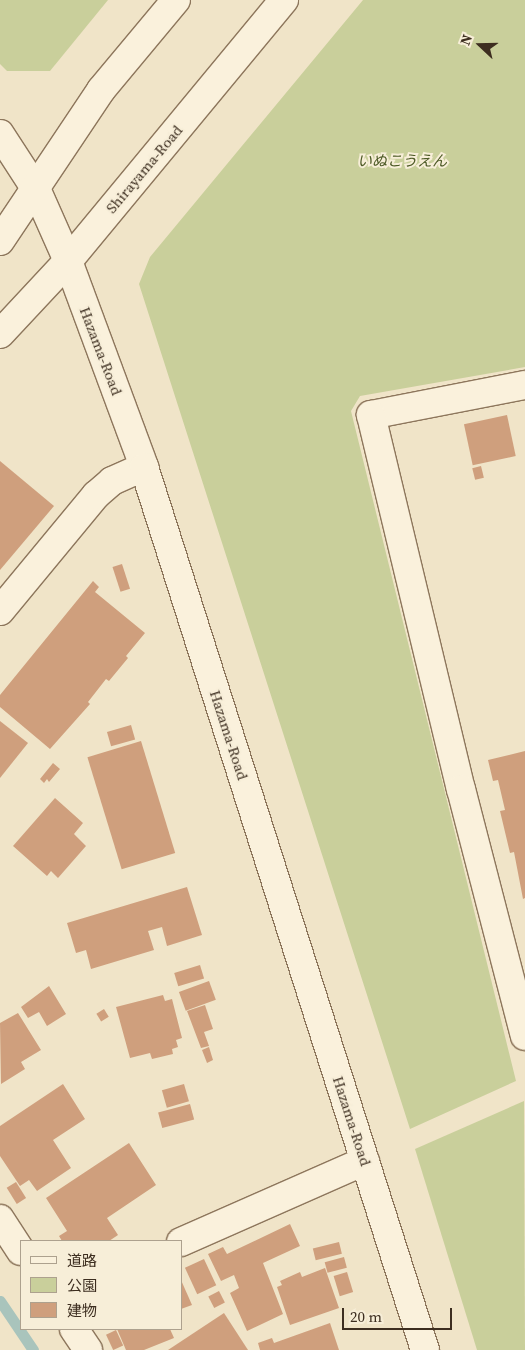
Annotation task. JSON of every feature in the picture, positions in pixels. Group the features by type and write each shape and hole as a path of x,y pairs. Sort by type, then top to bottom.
{"street":[{"path":"0,241 37,191 102,90 176,0"},
{"name":"Shirayama-Road","path":"0,334 68,262 284,0"},
{"name":"Hazama-Road","path":"0,134 37,191 68,262 144,467 425,1350"},
{"path":"525,385 371,415 461,789 525,1036"},
{"path":"0,611 96,495 112,481 144,467"},
{"path":"182,1242 365,1161"},
{"path":"0,1219 20,1249"},
{"path":"75,1330 88,1350"}],"green space":[{"path":"0,0 108,0 50,71 7,71 0,64"},
{"name":"いぬこうえん","path":"363,0 525,0 525,367 360,396 351,411 516,1081 410,1129 139,284 150,257"},
{"path":"524,1101 525,1350 477,1350 415,1149"}],"building":[{"path":"507,415 516,456 473,465 464,424"},
{"path":"0,461 54,506 0,570"},
{"path":"481,466 484,478 475,480 472,468"},
{"path":"122,564 130,589 121,592 112,567"},
{"path":"93,581 99,587 95,592 145,633 126,656 128,658 109,681 106,679 88,702 90,704 50,749 0,707 0,695"},
{"path":"0,721 28,743 0,778"},
{"path":"131,725 135,739 111,746 107,732"},
{"path":"141,741 175,853 122,869 87,757"},
{"path":"525,751 525,898 523,899 514,852 510,853 500,811 505,810 498,780 493,781 488,760"},
{"path":"53,763 60,769 49,782 47,779 44,783 40,779"},
{"path":"55,798 83,823 74,834 86,846 58,878 51,871 47,876 13,846"},
{"path":"187,887 202,935 167,946 162,927 148,931 154,950 91,969 86,950 76,953 67,923"},
{"path":"200,965 204,978 178,986 174,973"},
{"path":"209,981 216,1000 186,1011 179,992"},
{"path":"49,986 66,1014 47,1026 39,1012 28,1018 21,1007"},
{"path":"163,995 165,1001 172,999 182,1038 176,1040 178,1047 172,1049 173,1054 152,1059 150,1053 130,1058 116,1007"},
{"path":"205,1005 213,1029 204,1032 209,1046 201,1048 187,1011"},
{"path":"104,1009 109,1017 101,1021 96,1014"},
{"path":"18,1013 41,1050 21,1062 25,1069 1,1084 0,1023"},
{"path":"209,1047 213,1060 207,1063 202,1050"},
{"path":"63,1084 85,1119 53,1140 71,1168 37,1191 29,1180 20,1186 0,1156 0,1126"},
{"path":"184,1084 189,1101 167,1108 162,1090"},
{"path":"190,1104 194,1119 162,1128 158,1113"},
{"path":"129,1143 156,1185 107,1218 118,1235 110,1240 61,1240 59,1236 67,1231 46,1198"},
{"path":"16,1182 26,1198 17,1204 7,1188"},
{"path":"290,1224 300,1246 263,1263 283,1314 247,1331 230,1293 239,1288 234,1275 221,1281 208,1254 223,1247 227,1254"},
{"path":"339,1242 342,1254 316,1260 313,1249"},
{"path":"344,1257 347,1268 328,1273 325,1262"},
{"path":"204,1259 216,1285 197,1294 185,1268"},
{"path":"325,1268 339,1308 290,1325 277,1287 282,1285 280,1281 300,1272 302,1277"},
{"path":"347,1272 353,1292 340,1296 334,1276"},
{"path":"182,1282 192,1305 182,1309"},
{"path":"219,1291 225,1303 214,1308 208,1296"},
{"path":"224,1313 248,1350 168,1350"},
{"path":"330,1323 339,1350 260,1350 258,1343 272,1338 274,1343"},
{"path":"116,1330 123,1345 113,1350 106,1335"},
{"path":"117,1330 170,1330 174,1338 144,1350 126,1350"}],"waterway":[{"path":"0,1301 33,1350"}]}
